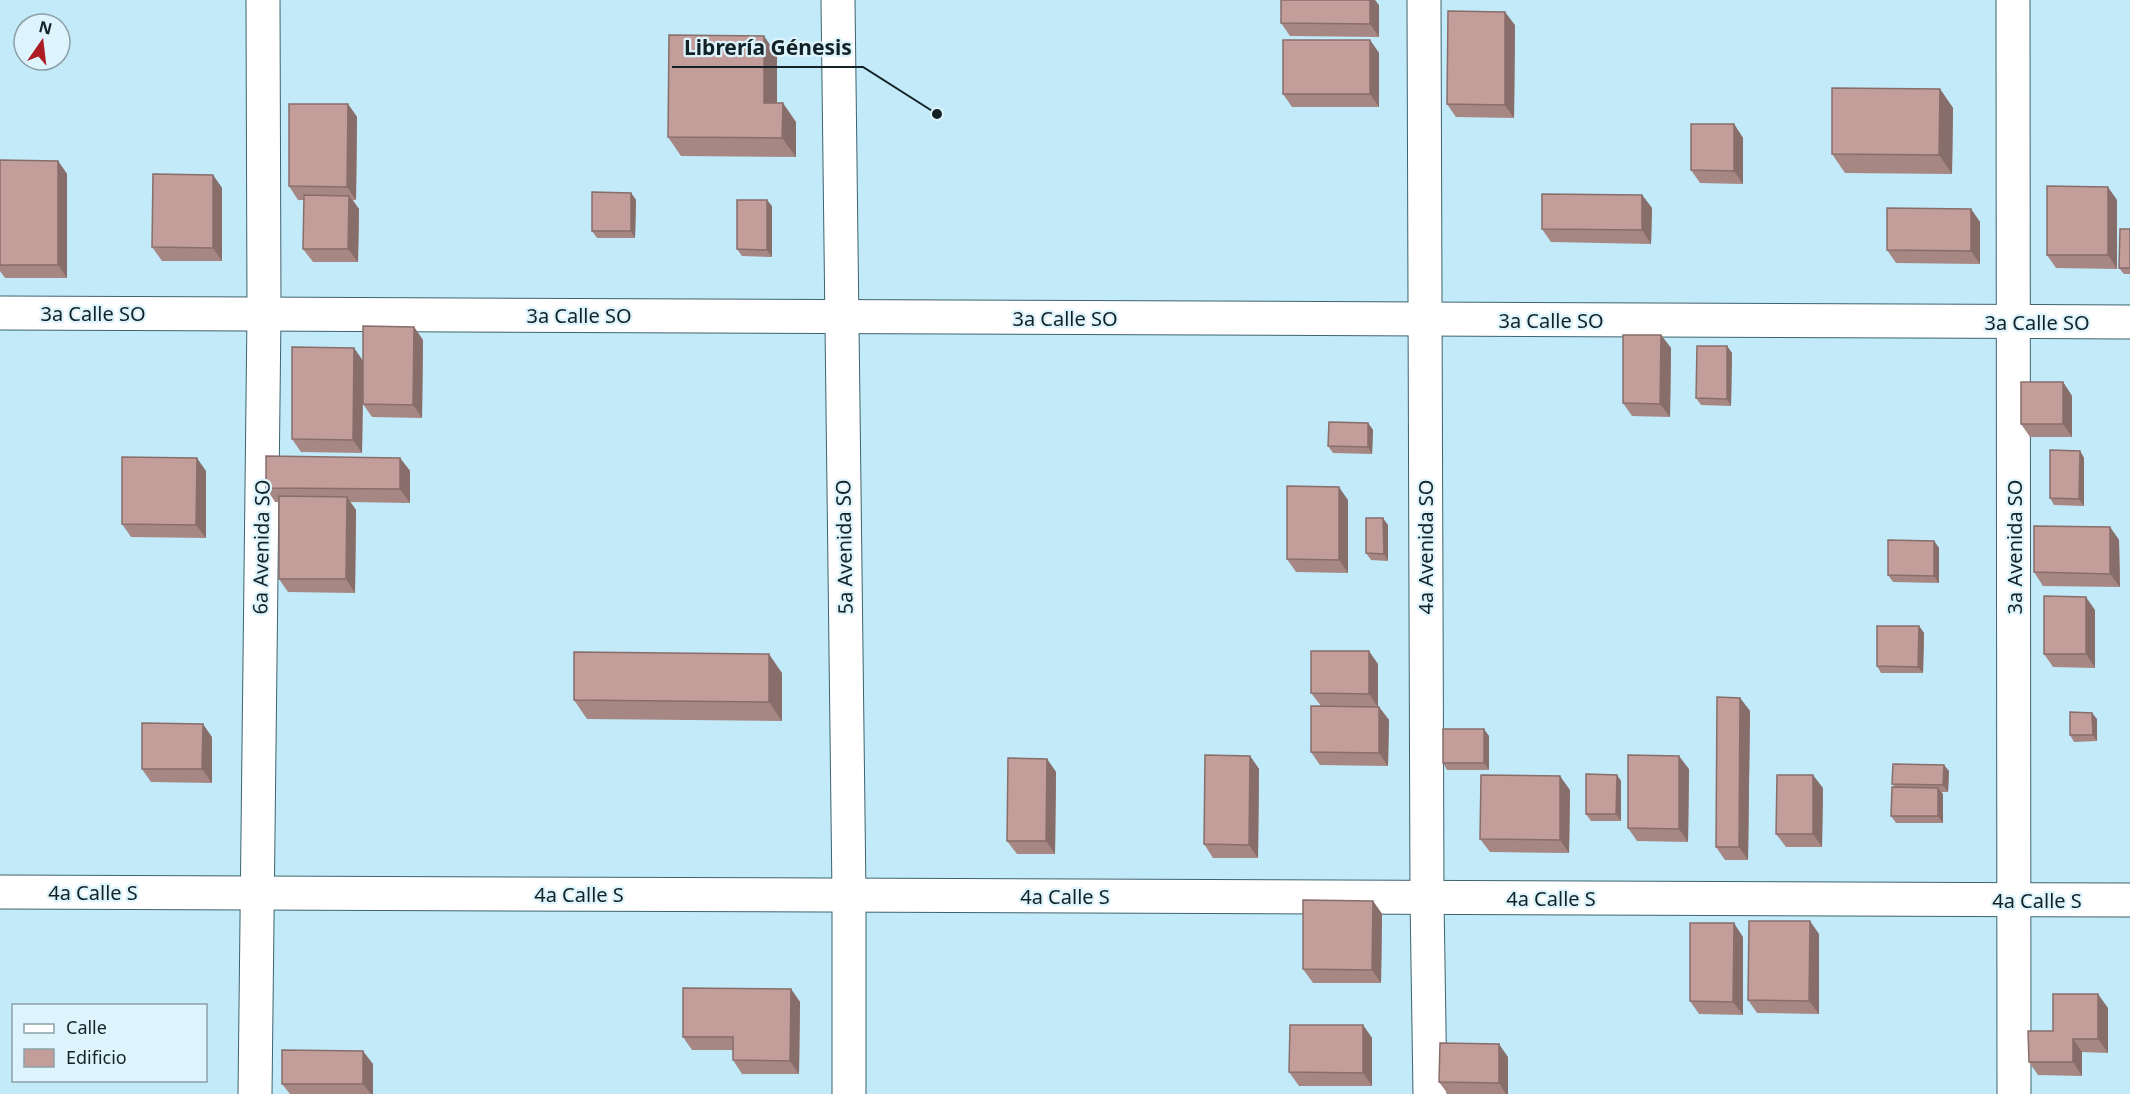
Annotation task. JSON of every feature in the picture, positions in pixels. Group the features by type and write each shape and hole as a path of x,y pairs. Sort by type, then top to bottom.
{"street":[{"name":"6a Avenida SO","path":"255,1094 264,314 263,0"},
{"name":"5a Avenida SO","path":"838,0 849,895 849,1094"},
{"name":"4a Avenida SO","path":"1424,0 1427,898 1430,1094"},
{"name":"3a Avenida SO","path":"2013,0 2014,1094"},
{"name":"3a Calle SO","path":"0,313 2130,322"},
{"name":"4a Calle S","path":"0,892 2130,900"}],"building":[{"path":"1281,0 1370,0 1370,24 1281,23"},
{"path":"1448,11 1505,12 1505,105 1447,104"},
{"path":"669,35 764,36 764,103 783,103 782,138 668,137"},
{"path":"1283,40 1370,40 1370,94 1283,94"},
{"path":"1832,88 1940,89 1939,155 1832,154"},
{"path":"289,104 348,104 347,187 289,186"},
{"path":"1691,124 1734,124 1734,171 1691,170"},
{"path":"0,160 58,161 58,265 0,265"},
{"path":"153,174 213,175 213,248 152,247"},
{"path":"2047,186 2108,187 2108,255 2047,255"},
{"path":"592,192 631,193 631,231 592,231"},
{"path":"1542,194 1642,195 1642,230 1542,229"},
{"path":"304,195 349,196 348,249 303,249"},
{"path":"737,200 767,200 767,250 737,249"},
{"path":"1887,208 1971,209 1971,251 1887,250"},
{"path":"2120,229 2130,229 2130,268 2119,268"},
{"path":"363,326 414,327 413,405 363,404"},
{"path":"1623,335 1661,335 1660,404 1623,403"},
{"path":"1697,346 1727,346 1727,399 1696,398"},
{"path":"292,347 354,348 353,440 292,439"},
{"path":"2021,382 2063,382 2063,424 2021,424"},
{"path":"1329,422 1368,423 1368,447 1328,446"},
{"path":"2050,450 2080,451 2079,499 2050,498"},
{"path":"266,456 400,458 400,489 266,488"},
{"path":"122,457 197,458 196,525 122,524"},
{"path":"1287,486 1339,487 1339,560 1287,559"},
{"path":"279,496 347,497 346,579 279,579"},
{"path":"1366,518 1383,518 1384,554 1366,553"},
{"path":"2034,526 2110,527 2110,574 2034,572"},
{"path":"1888,540 1934,541 1934,576 1888,575"},
{"path":"2044,596 2086,597 2086,654 2044,654"},
{"path":"1877,626 1919,626 1918,667 1877,666"},
{"path":"1311,651 1369,651 1369,694 1311,693"},
{"path":"574,652 769,654 769,702 574,700"},
{"path":"1717,697 1740,698 1739,847 1716,847"},
{"path":"1311,706 1379,707 1379,753 1311,752"},
{"path":"2070,712 2092,713 2093,735 2070,735"},
{"path":"142,723 203,724 202,769 142,769"},
{"path":"1443,729 1484,729 1484,763 1443,763"},
{"path":"1205,755 1250,756 1249,845 1204,844"},
{"path":"1628,755 1679,756 1679,829 1628,828"},
{"path":"1008,758 1047,759 1046,841 1007,841"},
{"path":"1893,764 1944,765 1943,785 1892,784"},
{"path":"1586,774 1617,775 1616,814 1586,814"},
{"path":"1481,775 1560,776 1560,840 1480,839"},
{"path":"1777,775 1813,775 1813,834 1776,834"},
{"path":"1892,787 1938,788 1938,816 1891,816"},
{"path":"1303,900 1373,901 1372,970 1303,969"},
{"path":"1749,921 1810,921 1809,1001 1748,1000"},
{"path":"1690,923 1734,923 1733,1002 1690,1001"},
{"path":"683,988 791,989 790,1061 733,1060 733,1037 683,1037"},
{"path":"2053,994 2098,994 2098,1039 2073,1039 2073,1062 2029,1062 2028,1031 2053,1031"},
{"path":"1290,1025 1363,1025 1363,1073 1289,1072"},
{"path":"1440,1043 1499,1044 1499,1083 1439,1082"},
{"path":"282,1050 363,1051 363,1084 282,1084"}],"place":[{"name":"Librería Génesis","path":"937,114"}]}
